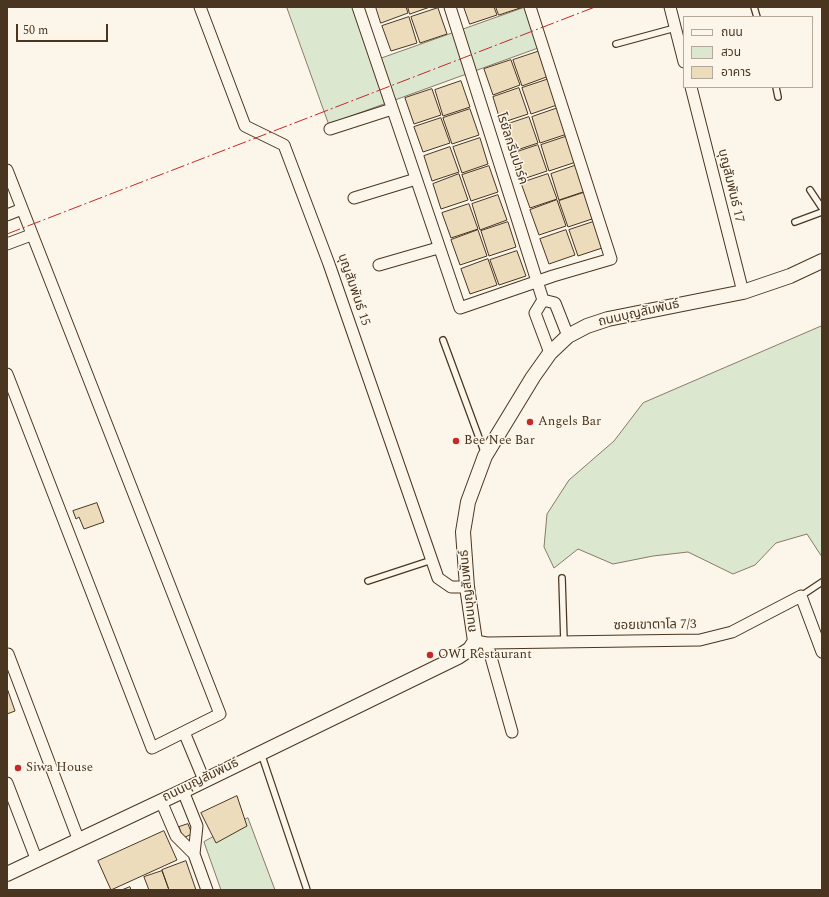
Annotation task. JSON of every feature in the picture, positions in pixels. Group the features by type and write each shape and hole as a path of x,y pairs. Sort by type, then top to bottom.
{"street":[{"name":"บุญสัมพันธ์ 15","path":"200,7 245,126 284,145 330,264 438,578 451,587 467,587"},
{"path":"358,7 438,248 460,308 611,259 530,7"},
{"name":"โรยัลกรีนปาร์ค","path":"450,7 543,300"},
{"path":"670,7 683,58"},
{"name":"บุญสัมพันธ์ 17","path":"690,88 743,292"},
{"path":"330,128 392,109"},
{"path":"7,170 220,714 152,748 7,374"},
{"path":"354,198 416,179"},
{"path":"7,215 22,209"},
{"path":"7,244 32,235"},
{"path":"379,265 438,248"},
{"name":"ถนนบุญสัมพันธ์","path":"7,874 183,791 458,657 481,642 467,587 463,532 468,502 486,456 533,377 550,353 568,336 587,326 608,319 743,292 790,276 822,261"},
{"path":"550,353 535,313 543,300 555,303 568,336"},
{"path":"801,596 822,652"},
{"name":"ซอยเขาตาโล 7/3","path":"481,642 700,640 732,632 801,596"},
{"path":"481,642 512,732"},
{"path":"8,654 79,841"},
{"path":"184,732 204,780"},
{"path":"7,783 37,861"},
{"path":"183,791 197,826 194,854"},
{"path":"161,801 176,836 194,854 207,890"}],"lane":[{"path":"616,44 675,28"},
{"path":"776,88 778,97"},
{"path":"810,190 822,208"},
{"path":"795,222 822,212"},
{"path":"443,340 486,456"},
{"path":"368,581 432,560"},
{"path":"562,578 564,642"},
{"name":"ซอยเขาตาโล 7/3","path":"801,596 822,582"},
{"path":"261,753 308,890"}],"green space":[{"path":"287,7 355,7 373,61 525,7 538,48 329,124"},
{"path":"822,326 822,557 807,534 776,543 755,565 733,574 688,552 653,556 613,564 578,549 554,568 544,547 547,514 569,480 614,441 643,403"},
{"path":"248,818 275,890 221,890 204,842"}],"building":[{"path":"376,7 406,7 408,13 381,23"},
{"path":"408,7 430,7 410,14"},
{"path":"464,7 494,7 497,15 470,24"},
{"path":"496,7 523,7 499,15"},
{"path":"438,8 447,34 420,43 411,17"},
{"path":"409,17 417,43 391,51 382,26"},
{"path":"540,51 549,76 522,86 513,60"},
{"path":"511,60 520,85 493,95 484,69"},
{"path":"549,79 557,105 531,114 522,88"},
{"path":"461,81 470,107 443,116 435,90"},
{"path":"519,88 528,114 501,123 493,97"},
{"path":"432,89 441,115 414,124 405,98"},
{"path":"558,108 567,134 540,143 532,117"},
{"path":"470,109 479,135 452,144 443,118"},
{"path":"529,117 538,143 511,152 502,126"},
{"path":"441,118 450,143 423,152 414,127"},
{"path":"568,136 576,162 549,171 541,145"},
{"path":"480,138 488,164 462,173 453,147"},
{"path":"538,145 547,171 520,180 511,154"},
{"path":"450,147 459,172 432,181 424,156"},
{"path":"577,165 586,191 559,200 551,174"},
{"path":"489,166 498,192 471,201 462,175"},
{"path":"459,174 468,200 441,209 433,184"},
{"path":"548,174 557,199 530,208 521,183"},
{"path":"586,192 595,218 568,227 559,201"},
{"path":"498,195 507,220 480,230 472,204"},
{"path":"557,200 566,226 539,235 530,210"},
{"path":"469,204 478,229 451,238 442,213"},
{"path":"596,221 605,247 578,256 569,230"},
{"path":"508,222 516,247 489,256 481,231"},
{"path":"478,230 487,256 460,265 451,240"},
{"path":"566,230 575,255 549,264 540,239"},
{"path":"517,251 526,276 499,285 490,260"},
{"path":"488,259 497,285 470,294 461,269"},
{"path":"97,503 104,522 84,529 79,517 76,519 73,511"},
{"path":"7,688 15,711 7,714"},
{"path":"237,796 247,826 216,843 201,813"},
{"path":"188,824 192,834 183,838 179,827"},
{"path":"164,831 177,860 111,890 98,861"},
{"path":"186,861 196,890 169,890 162,870"},
{"path":"162,871 169,890 149,890 144,877"},
{"path":"130,887 131,890 122,890"}],"power":[{"path":"7,234 595,7"}],"place":[{"name":"Angels Bar","path":"530,422"},
{"name":"Bee Nee Bar","path":"456,441"},
{"name":"OWI Restaurant","path":"430,655"},
{"name":"Siwa House","path":"18,768"}]}
